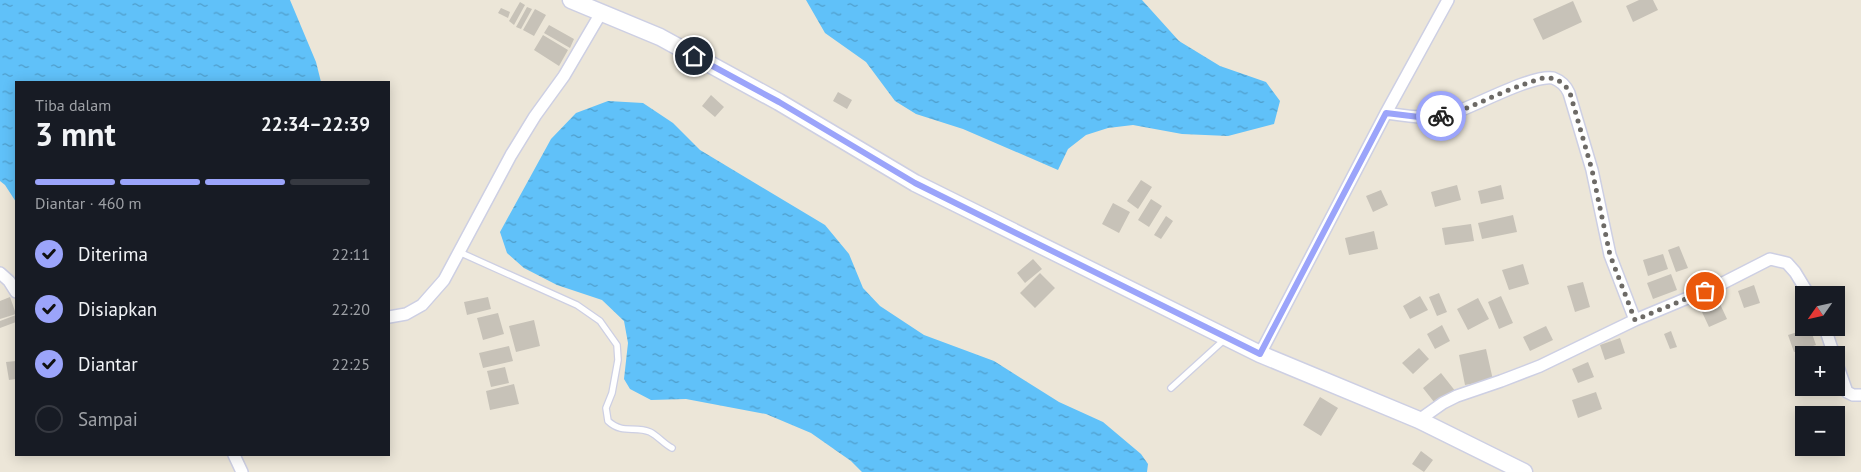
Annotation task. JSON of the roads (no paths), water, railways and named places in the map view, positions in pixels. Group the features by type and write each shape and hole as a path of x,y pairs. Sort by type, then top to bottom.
{"street":[{"path":"571,0 660,37 779,102 915,183 1260,354 1419,420 1524,472"},
{"path":"1260,354 1386,113 1448,0"},
{"path":"390,317 406,314 422,305 444,280 511,155 564,76 601,13"},
{"path":"1386,113 1433,117 1452,113 1504,91 1544,78 1552,78 1565,85 1570,93 1592,170 1610,255 1635,320"},
{"path":"1419,420 1443,403 1457,396 1540,366 1635,320 1720,284 1770,259 1787,263 1804,286"},
{"path":"0,274 9,281 15,290"},
{"path":"1845,386 1847,392 1853,396 1861,395"},
{"path":"234,456 242,472"}],"lane":[{"path":"459,252 577,305 600,321 617,345 618,360 612,393 606,408 608,421 618,428 648,432 664,445 672,448"},
{"path":"1171,388 1227,337"}],"water":[{"path":"0,0 290,0 316,62 321,81 15,81 15,200 5,185 0,181"},
{"path":"806,0 1142,0 1179,41 1220,66 1266,82 1280,101 1274,124 1228,136 1182,134 1133,125 1108,128 1086,135 1068,149 1058,170 963,129 916,114 895,101 866,62 825,33"},
{"path":"608,101 643,103 673,123 700,150 825,225 849,254 863,288 880,306 924,335 994,361 1059,402 1103,422 1141,454 1148,464 1147,472 862,472 851,461 811,433 766,414 686,399 651,400 630,389 624,379 628,343 624,321 602,300 557,285 524,268 507,253 500,232 551,139 576,113"}]}
